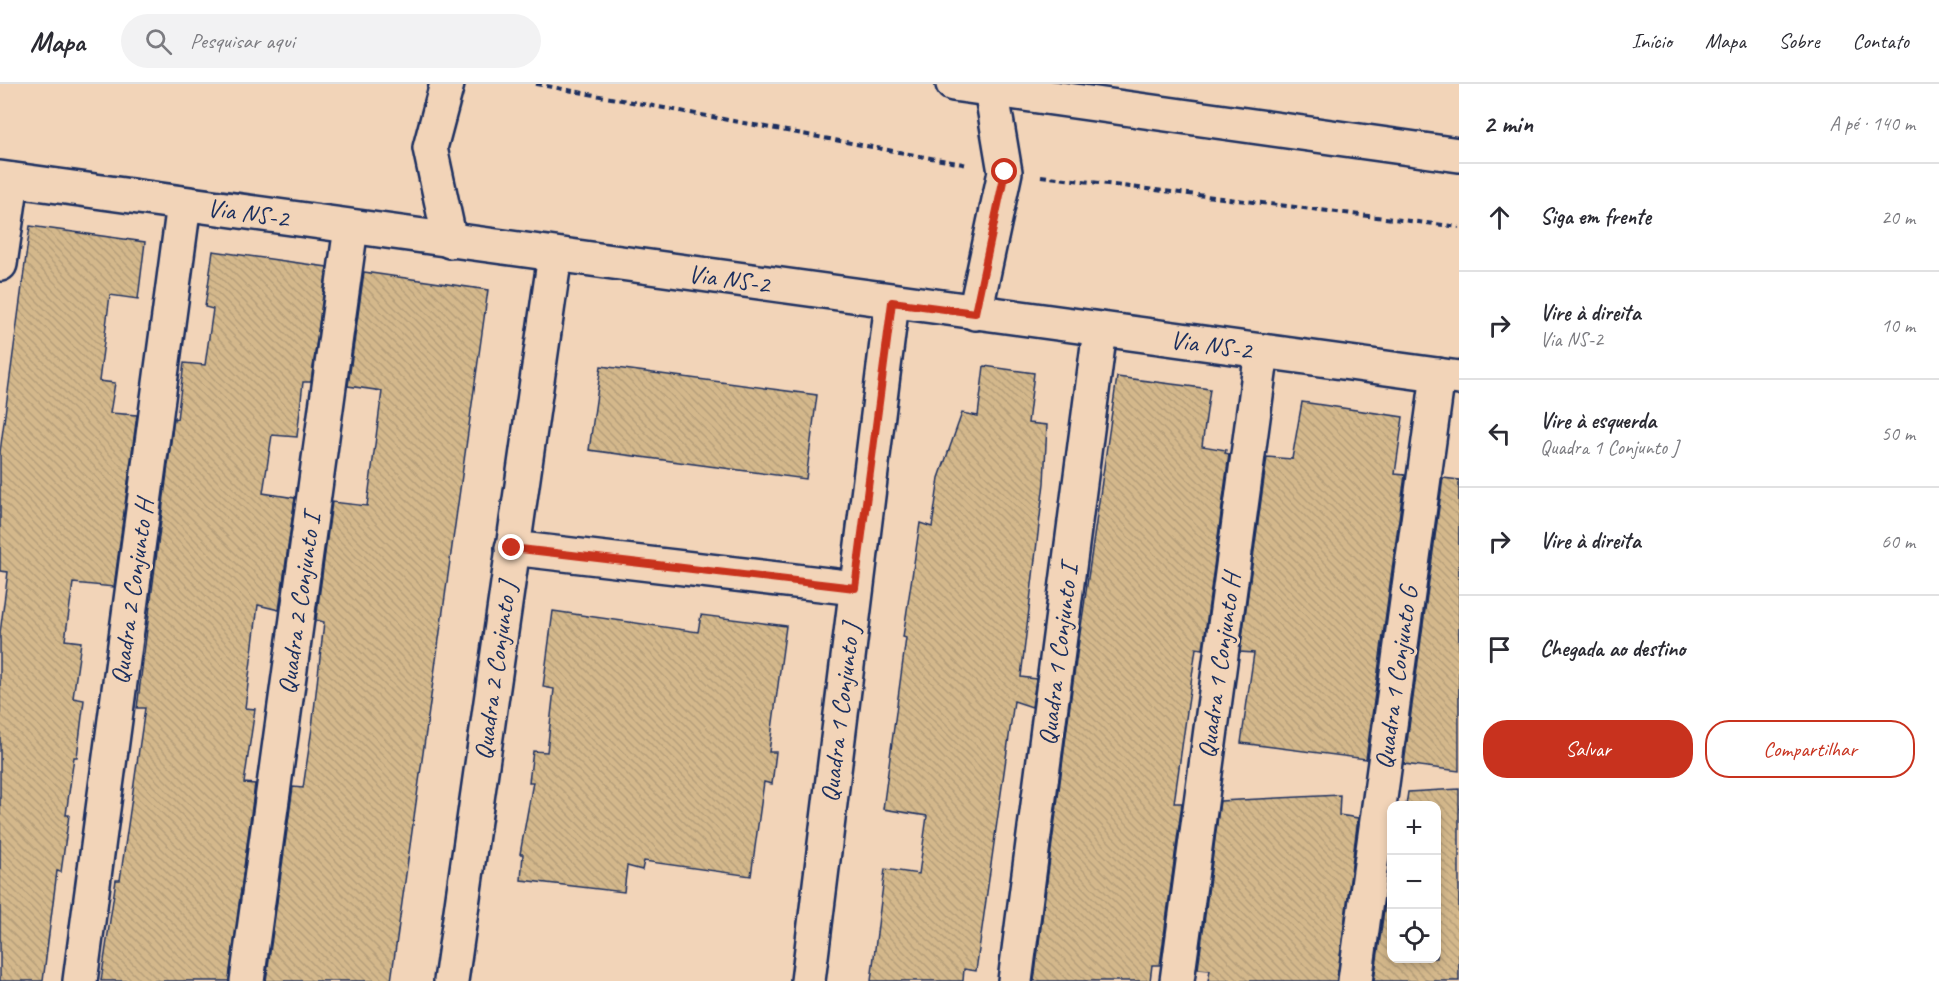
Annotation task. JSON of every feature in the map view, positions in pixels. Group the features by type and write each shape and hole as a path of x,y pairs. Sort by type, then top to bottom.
{"street":[{"path":"447,84 429,148 450,241"},
{"path":"953,84 1459,155"},
{"path":"975,313 1005,172 991,89"},
{"path":"0,264 6,179"},
{"name":"Via NS-2","path":"6,179 892,302 1448,376"},
{"name":"Quadra 2 Conjunto H","path":"80,981 184,204"},
{"name":"Quadra 2 Conjunto I","path":"247,981 351,227"},
{"name":"Quadra 2 Conjunto J","path":"451,981 555,255"},
{"name":"Quadra 1 Conjunto J","path":"808,981 892,302"},
{"name":"Quadra 1 Conjunto I","path":"1015,981 1100,330"},
{"name":"Quadra 1 Conjunto H","path":"1177,981 1262,351"},
{"name":"Quadra 1 Conjunto G","path":"1355,981 1448,376"},
{"path":"512,548 855,588"}],"building":[{"path":"30,226 145,242 138,299 110,295 99,381 115,383 110,413 137,415 114,587 73,583 65,640 81,642 73,698 84,700 77,757 74,757 66,815 69,815 61,872 57,871 43,981 0,981 0,633 8,572 0,571 0,452"},
{"path":"213,251 327,267 311,382 303,382 297,437 272,435 263,493 295,498 279,610 258,605 245,708 255,709 244,783 255,784 229,981 101,981 116,880 120,880 145,708 137,708 174,418 177,419 184,363 205,365 213,309 205,307"},
{"path":"364,272 488,290 391,981 266,981 293,787 303,788 312,728 324,622 316,620 332,502 367,506 382,391 348,386"},
{"path":"601,366 817,395 806,479 589,450"},
{"path":"984,366 1034,373 1028,423 1047,425 1044,483 1021,677 1036,679 1032,707 1014,701 976,971 964,969 963,981 871,981 885,869 919,874 927,816 883,809 906,638 903,637 920,523 932,527 939,478 962,413 978,416"},
{"path":"1117,377 1210,389 1202,446 1226,450 1225,453 1229,454 1203,649 1196,648 1174,803 1182,803 1160,965 1152,965 1150,981 1034,981 1073,682"},
{"path":"1302,402 1403,417 1395,474 1405,475 1366,759 1241,743 1254,653 1240,652 1267,457 1292,459"},
{"path":"1443,478 1459,480 1459,771 1404,764"},
{"path":"553,611 698,632 701,615 786,626 769,752 776,752 772,784 764,782 751,876 644,861 642,870 627,866 624,892 521,880 523,854 520,854 533,782 529,782 533,751 547,752 554,689 543,687"},
{"path":"1459,789 1459,981 1374,981 1387,889 1387,963 1441,963 1441,801 1407,801 1408,792"},
{"path":"1340,795 1339,815 1358,818 1337,981 1208,981 1210,970 1198,969 1220,801"}],"route":[{"path":"512,548 855,588 892,302 975,313 1005,172"}]}
